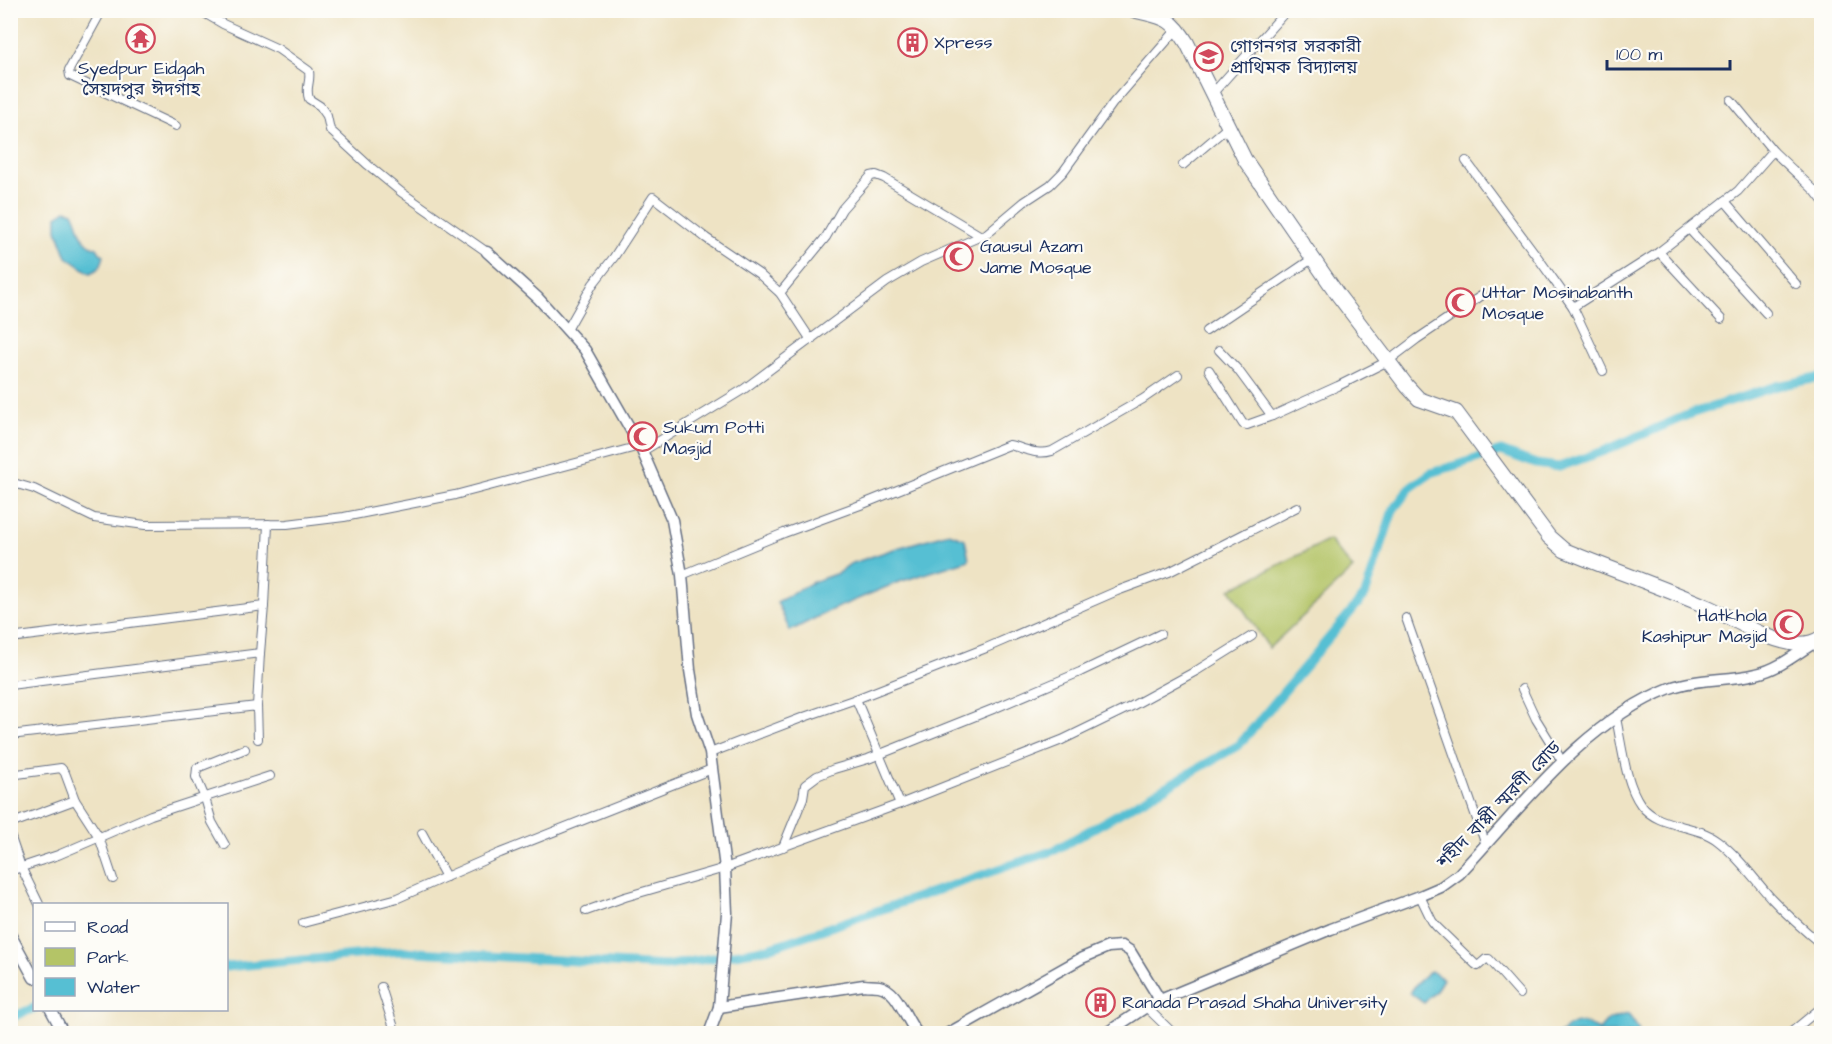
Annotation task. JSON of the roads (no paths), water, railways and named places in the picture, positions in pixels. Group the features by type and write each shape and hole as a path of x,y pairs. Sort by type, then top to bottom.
{"main road":[{"path":"1133,10 1168,15 1187,43 1245,160 1312,259 1419,399 1456,412 1549,537 1564,550 1709,608 1775,640 1793,644 1819,645"}],"street":[{"path":"102,10 69,70 70,76 176,126"},
{"path":"199,10 223,24 278,49 309,71 310,78 306,90 309,99 320,106 327,116 330,130 388,182 487,252 538,298 585,350 641,449 672,520 682,574 697,714 710,753 725,868 727,913 719,1007 709,1034"},
{"path":"1213,93 1287,10"},
{"path":"10,482 34,489 94,518 146,525 287,524 344,517 455,495 641,449 744,389 887,282 921,262 981,236 1050,185 1063,172 1113,103 1178,28"},
{"path":"1731,100 1773,151 1815,191 1821,200"},
{"path":"1183,165 1229,126"},
{"path":"1573,307 1690,230 1738,190 1773,151"},
{"path":"1466,161 1573,307 1603,371"},
{"path":"780,293 826,237 842,209 871,176 884,178 981,236"},
{"path":"567,330 592,284 614,257 653,197 706,238 759,274 780,293 811,340"},
{"path":"1725,201 1796,284"},
{"path":"1690,230 1766,313"},
{"path":"1659,252 1721,319"},
{"path":"1206,331 1312,259"},
{"path":"1209,370 1243,424 1247,425 1272,416 1388,361 1481,296"},
{"path":"1219,350 1238,370 1272,416"},
{"path":"682,574 1009,445 1035,453 1052,452 1143,399 1178,375"},
{"path":"710,753 986,648 1117,591 1169,572 1297,507"},
{"path":"258,739 257,706 268,524"},
{"path":"10,638 264,606"},
{"path":"1407,618 1486,845"},
{"path":"783,847 804,798 805,785 817,776 868,759 993,709 1080,672 1160,634"},
{"path":"586,911 625,897 725,868 900,804 1062,740 1196,671 1252,636"},
{"name":"শহীদ বাপ্পী স্মরণী রোড","path":"1105,1034 1146,1006 1331,929 1442,887 1460,874 1562,761 1616,718 1654,696 1672,687 1767,671 1819,645"},
{"path":"10,685 260,653"},
{"path":"1522,689 1536,719 1562,761"},
{"path":"856,699 900,804"},
{"path":"10,735 257,706"},
{"path":"1616,718 1631,786 1648,813 1668,823 1707,833 1719,842 1772,899 1821,945"},
{"path":"225,845 212,822 196,777 197,768 245,749"},
{"path":"10,775 61,768 75,800 99,837 113,879"},
{"path":"303,923 398,898 625,802 712,770"},
{"path":"10,871 58,855 151,815 270,776"},
{"path":"10,824 75,800"},
{"path":"422,833 446,877"},
{"path":"10,836 21,867 39,903"},
{"path":"1420,896 1437,927 1478,966 1489,959 1520,994"},
{"path":"10,934 33,975"},
{"path":"947,1034 1082,958 1108,946 1122,946 1130,951 1160,1000"},
{"path":"719,1007 864,986 879,986 889,991 895,998 918,1034"},
{"path":"381,987 396,1034"},
{"path":"1146,1006 1173,1034"},
{"path":"1789,1034 1821,1007"},
{"path":"52,1011 64,1034"}],"water":[{"path":"66,210 73,212 86,242 104,255 100,267 93,272 90,273 67,257 57,230 57,216"},
{"path":"949,533 965,539 969,560 896,583 829,611 790,631 777,602 813,582 838,573 850,564"},
{"path":"1431,971 1443,979 1424,1003 1410,993 1417,983"},
{"path":"1628,1014 1639,1030 1636,1033 1560,1033 1578,1023 1587,1024 1599,1030 1608,1020"}],"waterway":[{"path":"228,967 399,951 666,966 769,948 1055,850 1239,745 1365,595 1393,510 1410,488 1431,473 1501,451 1536,464 1559,467 1604,451 1690,414 1777,386 1822,377"},
{"path":"10,1018 33,1008"}],"place":[{"name":"Syedpur Eidgah সৈয়দপুর ঈদগাহ","path":"141,39"},
{"name":"Xpress","path":"913,42"},
{"name":"গোগনগর সরকারী প্রাথিমক বিদ্যালয়","path":"1209,56"},
{"name":"Gausul Azam Jame Mosque","path":"959,256"},
{"name":"Uttar Mosinabanth Mosque","path":"1461,302"},
{"name":"Sukum Potti Masjid","path":"642,437"},
{"name":"Hatkhola Kashipur Masjid","path":"1788,625"},
{"name":"Ranada Prasad Shaha University","path":"1101,1002"}]}
